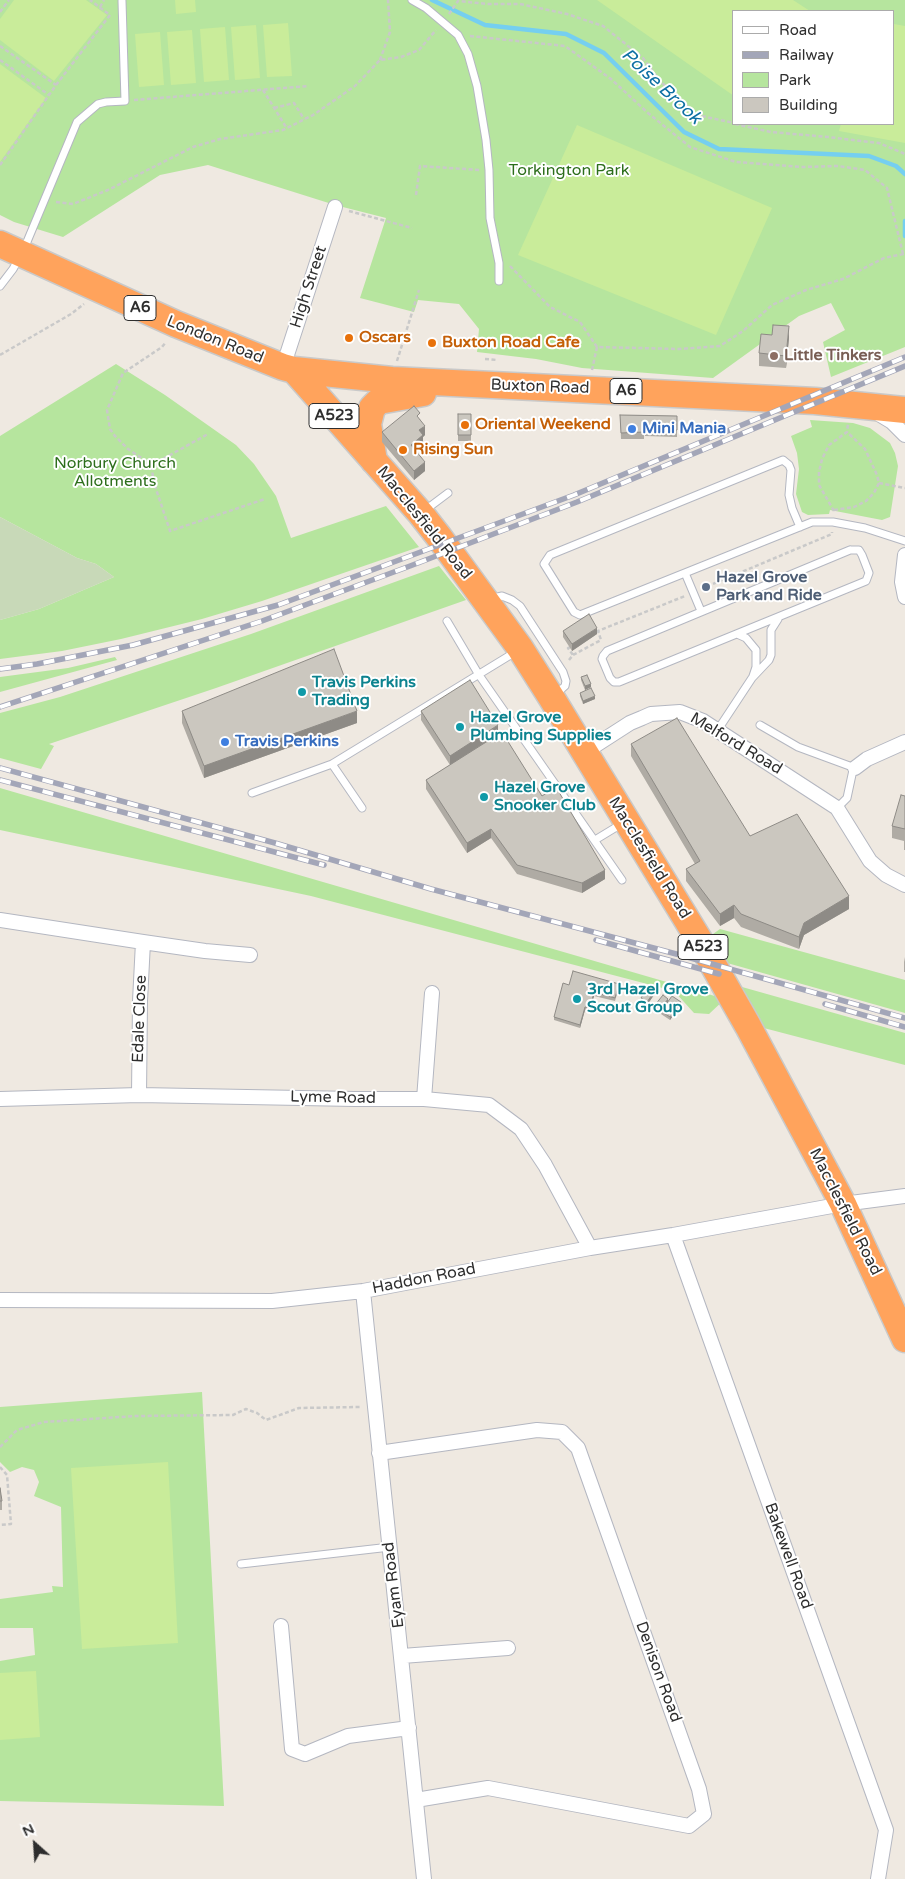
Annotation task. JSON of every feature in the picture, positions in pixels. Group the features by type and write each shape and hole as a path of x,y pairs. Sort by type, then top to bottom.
{"highway":[{"name":"London Road","path":"11,249 176,324 288,369"},
{"name":"Buxton Road","path":"288,369 392,380 465,385 806,400 905,410"},
{"name":"Macclesfield Road","path":"288,369 421,514 520,648 703,947 844,1204 905,1339"},
{"path":"374,462 368,424 372,408 379,401 465,385"}],"street":[{"name":"High Street","path":"288,369 335,208"},
{"path":"866,406 892,422 905,435"},
{"path":"905,555 902,582 905,597"},
{"name":"Melford Road","path":"585,752 630,723 651,714 680,712 703,721 837,808 850,819 870,861 886,875 905,886"},
{"path":"855,768 866,759 905,742"},
{"path":"0,920 205,951 250,955"},
{"name":"Edale Close","path":"138,1095 143,942"},
{"path":"424,1099 432,993"},
{"name":"Lyme Road","path":"0,1099 138,1095 424,1099 489,1105 521,1130 545,1166 590,1248"},
{"name":"Haddon Road","path":"0,1300 272,1301 363,1291 590,1248 844,1204 905,1196"},
{"name":"Bakewell Road","path":"673,1235 886,1830 878,1879"},
{"name":"Eyam Road","path":"363,1291 424,1879"},
{"name":"Denison Road","path":"379,1453 537,1430 562,1432 578,1448 699,1789 704,1814 690,1826 488,1788 416,1800"},
{"path":"281,1626 292,1749 305,1754 348,1736 409,1728"},
{"path":"402,1656 508,1648"}],"lane":[{"path":"412,0 426,8 458,35 468,54 477,86 486,140 490,218 500,263 499,281"},
{"path":"0,286 13,269 11,249 44,201 77,122 98,104 125,101 122,2"},
{"path":"800,527 789,495 791,470 789,465 783,460 550,554 544,564 574,612 580,615 800,527 812,522 833,522 881,532 905,541"},
{"path":"421,514 448,493"},
{"path":"850,550 861,552 870,573 866,581 779,617 619,682 611,680 602,659 605,652 701,612 850,550"},
{"path":"685,573 701,612"},
{"path":"486,600 502,596 520,606 563,672 566,681 565,686 551,697"},
{"path":"717,731 752,678 769,660 771,655 771,630 779,617"},
{"path":"447,621 480,674 622,880"},
{"path":"737,634 746,638 756,650 756,667 752,678"},
{"path":"252,793 332,764 520,648"},
{"path":"760,725 798,747 855,768 847,798 837,808"},
{"path":"332,764 362,808"},
{"path":"595,840 625,821"},
{"path":"241,1564 390,1547"}],"path":[{"path":"0,12 9,0"},
{"path":"0,165 56,85 110,14 90,0"},
{"path":"100,7 104,0"},
{"path":"44,201 73,204 137,177 193,147 220,139 283,130 313,115 354,86 380,60 390,32 388,0"},
{"path":"380,60 402,57 419,50 458,1 488,4 520,4 567,14 603,26 643,58 659,80 697,115 732,124"},
{"path":"458,35 565,46 611,78 648,113 690,147 736,162 801,167 838,166 865,170 888,188 904,253 884,258 843,279 806,290 772,305 743,331 720,346 678,349 597,347 580,322 550,307 513,271 494,242"},
{"path":"0,46 56,85"},
{"path":"0,60 49,95"},
{"path":"125,101 309,86"},
{"path":"263,90 286,127"},
{"path":"274,108 294,103 304,119"},
{"path":"739,125 772,132 879,143 905,154"},
{"path":"416,195 420,166 489,170"},
{"path":"335,208 412,228"},
{"path":"392,380 419,290"},
{"path":"0,355 71,314 101,291"},
{"path":"152,465 128,449 115,436 110,429 107,410 123,373 162,347 167,342 176,324"},
{"path":"485,359 496,360"},
{"path":"834,510 854,506 866,501 874,493 879,483 865,449 847,432"},
{"path":"152,465 208,434"},
{"path":"152,465 153,480 170,531 265,499"},
{"path":"879,483 905,488"},
{"path":"570,647 568,648 573,655"},
{"path":"0,1447 17,1430 44,1422 136,1416 233,1415 246,1409 257,1412 266,1420 299,1408 374,1407"},
{"path":"0,1468 7,1475 11,1524 0,1525"}],"green space":[{"name":"Torkington Park","path":"0,0 905,0 905,347 831,377 823,342 845,330 831,303 799,316 713,378 582,368 536,359 477,352 479,329 459,304 418,300 414,312 360,298 386,218 335,205 208,165 160,175 63,237 14,222 0,215"},
{"path":"14,0 86,0 107,15 54,81 0,40 0,19"},
{"path":"175,0 195,0 196,12 176,14"},
{"path":"597,0 793,0 808,10 732,10 732,95"},
{"path":"288,23 292,76 267,77 263,25"},
{"path":"895,24 905,26 905,143 839,131 841,125 895,125"},
{"path":"256,25 260,78 235,80 231,27"},
{"path":"225,27 229,80 204,82 200,29"},
{"path":"192,30 196,83 171,85 167,32"},
{"path":"160,32 164,85 139,87 135,34"},
{"path":"0,64 46,98 0,162"},
{"path":"577,125 772,208 716,335 518,255"},
{"name":"Norbury Church Allotments","path":"116,364 165,395 236,445 254,464 276,496 291,538 386,506 419,547 262,601 202,619 62,651 0,659 0,620 39,609 114,577 96,564 77,558 0,517 0,436"},
{"path":"810,420 853,423 870,428 890,443 898,466 890,517 882,520 830,510 829,514 808,515 802,512 796,494 799,469 797,453 791,436 812,427"},
{"path":"0,517 77,558 96,564 114,577 39,609 0,620"},
{"path":"439,566 466,600 216,688 49,744 54,746 41,769 0,758 0,713 60,697 251,634"},
{"path":"115,657 117,660 0,692 0,677 68,668"},
{"path":"0,788 725,999 709,1014 694,1013 674,991 311,896 0,830"},
{"path":"720,929 905,980 905,1013 688,952"},
{"path":"735,985 905,1033 905,1065 760,1027"},
{"path":"202,1392 224,1806 0,1801 0,1661 35,1655 33,1628 0,1628 0,1599 53,1592 52,1586 63,1587 61,1507 34,1496 39,1482 34,1470 22,1467 10,1472 0,1462 0,1407"},
{"path":"168,1462 178,1643 82,1649 71,1468"},
{"path":"36,1671 40,1737 0,1740 0,1673"}],"building":[{"path":"773,325 789,326 786,356 759,353 761,334 772,335"},
{"name":"Rising Sun","path":"414,406 420,413 417,416 425,426 419,430 423,435 411,445 425,462 414,471 382,432"},
{"path":"458,414 471,414 471,435 458,435"},
{"path":"620,415 677,416 677,430 645,430 644,424 644,432 621,433"},
{"path":"589,614 597,628 572,644 563,631"},
{"name":"Travis Perkins Trading","path":"334,649 357,711 204,766 182,711"},
{"path":"587,675 591,684 585,686 581,677"},
{"name":"Hazel Grove Plumbing Supplies","path":"470,680 498,725 450,756 421,711"},
{"path":"591,688 595,696 583,701 580,693"},
{"path":"677,718 750,836 797,814 849,896 804,923 799,937 741,914 734,905 720,914 686,869 700,861 631,744"},
{"path":"502,732 542,796 556,787 605,870 582,883 517,865 491,829 467,843 426,780"},
{"path":"901,795 905,796 905,829 892,826"},
{"name":"3rd Hazel Grove Scout Group","path":"573,971 619,984 615,998 594,992 590,1008 585,1007 580,1025 554,1017 563,983 569,985"},
{"path":"648,987 654,992 647,1002 641,998"},
{"path":"663,995 668,999 660,1009 655,1005"},
{"path":"672,996 681,1002 670,1017 661,1011"}],"waterway":[{"name":"Poise Brook","path":"432,0 485,25 566,34 604,53 684,132 719,149 869,156 896,166 905,174"},
{"name":"Poise Brook","path":"905,221 905,236"}],"railway":[{"path":"0,669 37,664 133,645 278,605 574,495 905,357"},
{"path":"0,707 262,621 410,566 577,502 905,366"},
{"path":"0,768 275,843 431,889 680,955 905,1018"},
{"path":"0,780 324,865"},
{"path":"596,940 719,974"},
{"path":"825,1004 905,1027"}],"place":[{"name":"Oscars","path":"349,338"},
{"name":"Buxton Road Cafe","path":"432,343"},
{"name":"Little Tinkers","path":"774,356"},
{"name":"Oriental Weekend","path":"465,425"},
{"name":"Mini Mania","path":"632,429"},
{"name":"Rising Sun","path":"403,450"},
{"name":"Hazel Grove Park and Ride","path":"706,587"},
{"name":"Travis Perkins Trading","path":"302,692"},
{"name":"Hazel Grove Plumbing Supplies","path":"460,727"},
{"name":"Travis Perkins","path":"225,742"},
{"name":"Hazel Grove Snooker Club","path":"484,797"},
{"name":"3rd Hazel Grove Scout Group","path":"577,999"}]}
